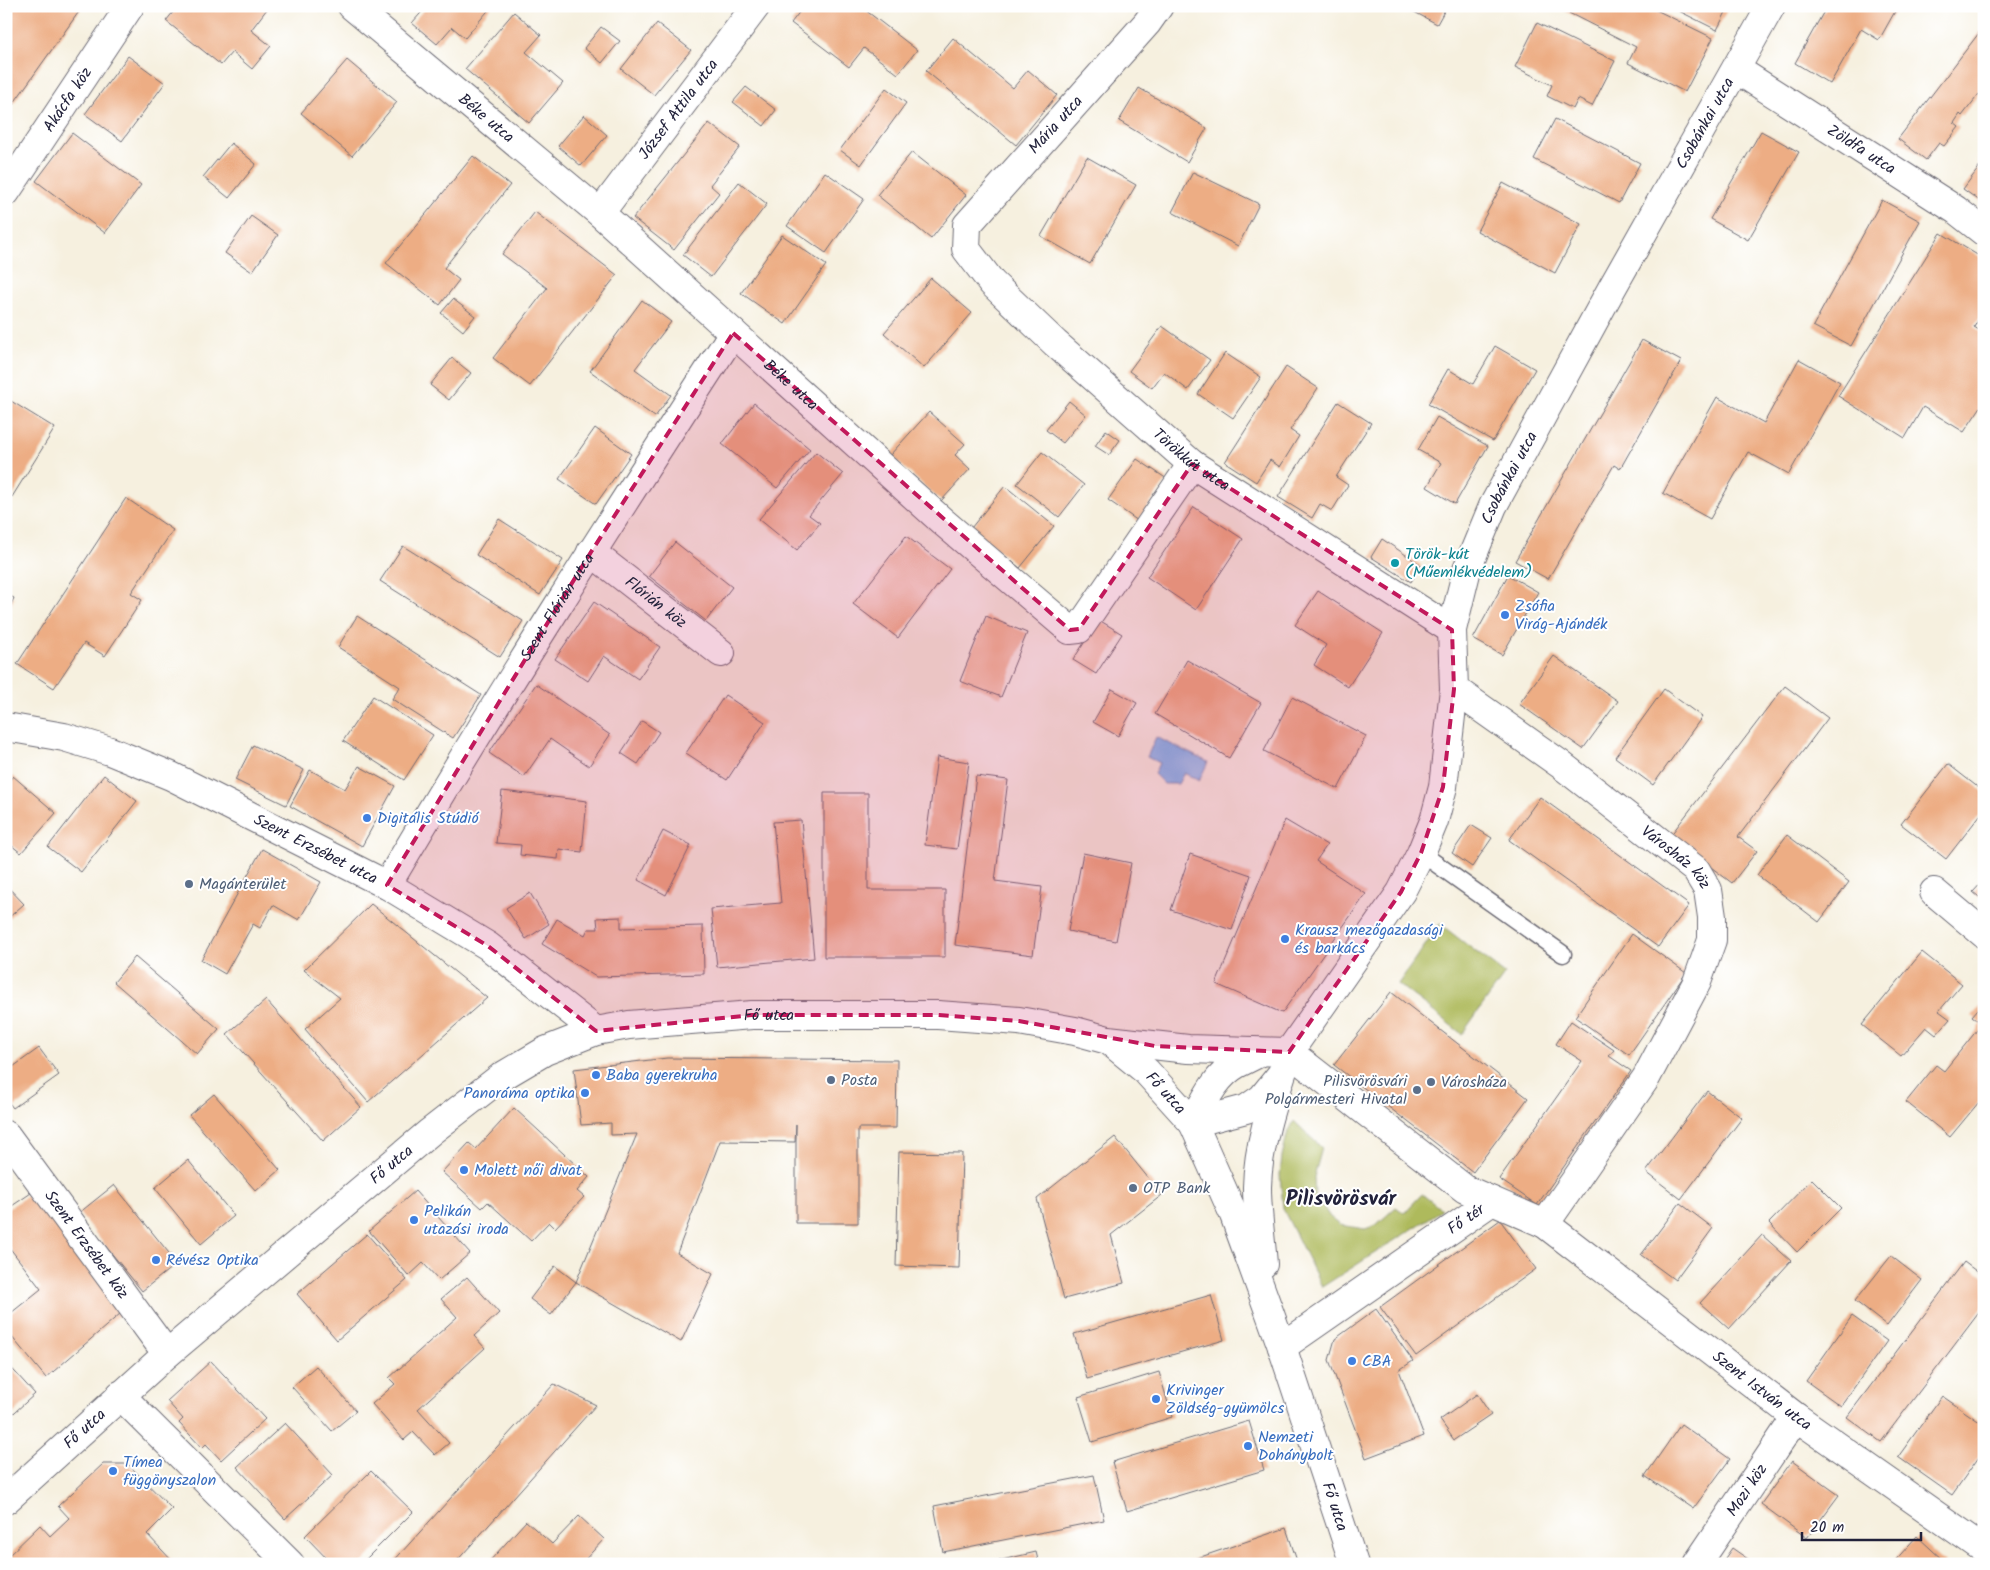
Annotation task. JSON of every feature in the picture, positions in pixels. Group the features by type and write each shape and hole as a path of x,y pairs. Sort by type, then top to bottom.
{"street":[{"name":"Akácfa köz","path":"6,192 130,6"},
{"name":"Béke utca","path":"352,6 600,213 942,521 1070,630 1079,629 1192,464"},
{"name":"József Attila utca","path":"600,213 756,6"},
{"name":"Mária utca","path":"966,249 967,225 1160,6"},
{"name":"Csobánkai utca","path":"1278,1059 1401,892 1421,853 1434,821 1443,787 1454,689 1452,630 1467,569 1493,506 1612,288 1771,6"},
{"name":"Zöldfa utca","path":"1736,69 1956,210 1984,232"},
{"name":"Törökkút utca","path":"966,249 992,283 1041,330 1192,464 1452,630"},
{"name":"Szent Flórián utca","path":"387,885 443,790 591,552 733,333"},
{"name":"Flórián köz","path":"591,552 721,653"},
{"name":"Városház köz","path":"1454,689 1560,764 1676,854 1696,870 1708,890 1712,917 1712,940 1696,982 1646,1078 1545,1224"},
{"name":"Szent Erzsébet utca","path":"6,727 64,737 110,751 171,776 387,885 488,946 596,1030"},
{"path":"1934,892 1984,934"},
{"name":"Fő utca","path":"6,1500 167,1354 430,1132 501,1077 545,1051 596,1030 629,1025 752,1015 938,1015 1019,1021 1108,1040 1146,1071 1193,1123 1234,1215 1268,1308 1354,1564"},
{"path":"1108,1040 1278,1059"},
{"path":"1193,1123 1206,1098 1218,1081 1235,1065 1278,1059"},
{"path":"1193,1123 1246,1109 1262,1098 1278,1059"},
{"path":"1268,1308 1257,1208 1257,1186 1258,1166 1278,1059"},
{"name":"Fő tér","path":"1278,1059 1465,1189 1492,1201"},
{"name":"Szent Erzsébet köz","path":"6,1135 167,1354"},
{"name":"Szent István utca","path":"1492,1201 1545,1224 1796,1417 1984,1549"},
{"name":"Fő tér","path":"1282,1347 1492,1201"},
{"path":"120,1395 290,1564"},
{"name":"Mozi köz","path":"1697,1564 1796,1417"}],"lane":[{"path":"1421,853 1563,954"}],"highlighted area":[{"path":"733,333 1070,630 1079,629 1192,464 1452,630 1454,689 1443,787 1421,853 1401,892 1289,1052 1155,1046 1019,1021 938,1015 752,1015 596,1031 488,946 387,885 591,552"}],"green space":[{"path":"1440,924 1505,974 1462,1034 1398,984"},
{"path":"1294,1121 1322,1148 1314,1177 1315,1195 1330,1217 1340,1225 1365,1229 1376,1225 1396,1207 1404,1213 1422,1194 1442,1210 1322,1287 1283,1209 1280,1175 1282,1156 1287,1135"}],"water":[{"path":"1156,737 1208,762 1199,781 1184,773 1178,784 1164,784 1154,774 1159,763 1147,757"}],"building":[{"path":"6,6 83,6 6,114"},
{"path":"178,6 263,6 267,9 251,30 271,46 252,69 232,52 221,65 166,21"},
{"path":"427,6 492,6 465,38 452,27 437,44 412,23"},
{"path":"804,6 860,6 917,50 898,74 864,48 849,67 791,23"},
{"path":"1403,6 1447,6 1437,24"},
{"path":"1562,6 1648,6 1713,38 1685,92 1628,63 1636,47 1561,9"},
{"path":"1669,6 1729,6 1717,30"},
{"path":"1827,6 1898,6 1879,40 1861,29 1830,84 1795,63"},
{"path":"514,12 541,35 526,52 563,83 529,123 465,69"},
{"path":"657,23 691,50 654,95 621,69"},
{"path":"1537,23 1615,61 1592,106 1578,99 1573,109 1547,96 1552,85 1515,67"},
{"path":"601,27 620,41 602,63 584,48"},
{"path":"1982,29 1984,30 1984,97 1979,94 1962,116 1960,114 1954,123 1959,127 1944,146 1939,143 1926,160 1898,139"},
{"path":"953,38 1013,88 1028,70 1057,95 1016,145 926,71"},
{"path":"128,56 165,83 122,141 85,114"},
{"path":"347,60 397,102 352,156 301,113"},
{"path":"746,87 776,110 764,126 733,102"},
{"path":"886,88 906,103 861,165 840,150"},
{"path":"1139,88 1207,128 1187,162 1119,121"},
{"path":"584,115 607,135 581,166 558,146"},
{"path":"1555,119 1640,163 1619,203 1534,159"},
{"path":"709,123 740,147 710,185 719,193 674,250 633,218"},
{"path":"1761,131 1799,152 1748,240 1710,219"},
{"path":"72,133 141,185 105,233 36,181"},
{"path":"231,143 256,164 229,198 203,177"},
{"path":"912,152 966,195 931,239 877,195"},
{"path":"473,156 510,185 444,268 459,280 440,305 386,263"},
{"path":"1087,157 1136,185 1090,264 1041,236"},
{"path":"1984,161 1984,204 1963,189"},
{"path":"825,172 864,199 826,253 787,226"},
{"path":"1193,172 1259,204 1238,246 1172,212"},
{"path":"739,182 767,204 711,277 683,255"},
{"path":"1503,183 1581,224 1555,273 1477,231"},
{"path":"1882,200 1920,221 1851,346 1813,326"},
{"path":"535,212 617,275 530,386 493,358 547,288 502,254"},
{"path":"251,216 278,235 252,272 225,253"},
{"path":"1941,233 1984,259 1984,311 1974,327 1984,333 1984,402 1964,432 1923,407 1905,438 1838,396"},
{"path":"782,235 826,265 785,324 741,293"},
{"path":"931,278 972,313 924,368 884,333"},
{"path":"453,299 475,316 463,331 441,313"},
{"path":"642,300 671,322 635,369 671,395 655,417 590,371"},
{"path":"1162,326 1210,360 1188,390 1164,372 1152,388 1129,371"},
{"path":"1642,340 1681,361 1620,469 1614,465 1548,579 1515,561"},
{"path":"1495,346 1535,369 1493,441 1428,404 1448,369 1473,384"},
{"path":"1225,353 1261,377 1233,418 1198,394"},
{"path":"452,358 471,373 449,400 430,385"},
{"path":"1799,359 1840,382 1789,474 1748,452 1710,519 1663,493 1717,397 1764,423"},
{"path":"1286,367 1318,388 1290,430 1299,436 1280,467 1270,460 1256,482 1225,462"},
{"path":"6,398 55,428 12,497 6,493"},
{"path":"1069,401 1086,415 1063,443 1046,430"},
{"path":"1338,402 1371,423 1336,477 1348,485 1332,511 1320,504 1312,518 1278,497"},
{"path":"754,403 810,449 777,488 722,444"},
{"path":"929,412 965,444 955,455 970,469 941,501 890,455"},
{"path":"1437,417 1488,446 1455,504 1427,487 1441,463 1418,450"},
{"path":"595,428 631,454 596,504 559,479"},
{"path":"1106,430 1120,440 1109,455 1095,446"},
{"path":"816,452 843,474 809,515 820,523 797,550 759,519"},
{"path":"1042,452 1084,485 1059,517 1017,484"},
{"path":"1137,459 1167,479 1138,521 1108,500"},
{"path":"1005,486 1054,526 1020,568 971,528"},
{"path":"126,498 173,530 131,593 142,600 105,656 84,643 54,688 17,664"},
{"path":"1194,507 1243,539 1196,610 1147,577"},
{"path":"499,519 563,560 540,595 476,555"},
{"path":"906,536 950,569 898,638 853,604"},
{"path":"1382,539 1421,565 1411,582 1371,557"},
{"path":"675,542 732,587 706,621 649,576"},
{"path":"403,546 523,621 500,657 380,581"},
{"name":"Zsófia Virág-Ajándék","path":"1508,575 1538,592 1502,655 1473,639"},
{"path":"1318,591 1383,633 1348,687 1314,665 1326,645 1295,625"},
{"path":"6,594 14,598 6,615"},
{"path":"594,602 660,647 638,679 604,656 588,681 555,659"},
{"path":"357,616 481,695 453,738 392,699 400,687 338,647"},
{"path":"986,616 1027,633 1001,697 960,681"},
{"path":"1099,620 1122,634 1096,674 1073,660"},
{"path":"1554,656 1618,701 1583,749 1519,704"},
{"path":"1187,660 1261,703 1229,758 1155,714"},
{"path":"536,684 610,735 589,766 550,739 524,777 489,753"},
{"path":"1785,686 1828,718 1738,837 1757,851 1732,883 1670,836"},
{"path":"1112,689 1137,703 1118,736 1093,722"},
{"path":"1664,689 1702,717 1653,785 1615,757"},
{"path":"725,695 765,722 727,780 686,753"},
{"path":"373,696 433,735 404,780 343,741"},
{"path":"1292,697 1366,736 1338,789 1264,751"},
{"path":"642,721 659,732 638,764 621,753"},
{"path":"253,745 304,770 286,805 235,780"},
{"path":"937,757 969,762 957,849 925,845"},
{"path":"1948,764 1984,792 1984,810 1946,859 1901,824"},
{"path":"359,766 395,786 362,846 290,806 310,770 345,789"},
{"path":"104,775 137,801 81,872 48,847"},
{"path":"13,776 56,813 21,853 6,841 6,784"},
{"path":"976,776 1008,780 995,881 1042,887 1033,955 955,945"},
{"path":"502,791 587,801 582,852 559,849 558,859 520,855 521,845 496,843"},
{"path":"824,793 868,793 868,890 945,890 945,957 824,957"},
{"path":"1540,797 1689,905 1658,947 1509,840"},
{"path":"801,820 814,958 717,967 711,909 781,903 773,822"},
{"name":"Krausz mezőgazdasági és barkács","path":"1285,820 1327,845 1316,861 1366,894 1282,1013 1216,984"},
{"path":"1471,825 1492,838 1472,867 1452,853"},
{"path":"663,831 691,845 666,895 638,880"},
{"path":"1787,835 1849,882 1819,922 1757,875"},
{"path":"262,849 321,882 299,920 273,905 260,928 253,924 225,974 201,960"},
{"path":"1083,853 1131,863 1116,941 1068,931"},
{"path":"1190,854 1251,875 1232,930 1171,910"},
{"path":"1984,880 1984,901 1973,892"},
{"path":"6,885 24,904 6,920"},
{"path":"530,893 549,924 526,939 506,908"},
{"path":"371,904 487,998 368,1102 305,1029 340,998 304,970"},
{"path":"621,917 621,928 703,926 704,974 596,977 542,944 557,919 585,935 588,929 598,929 597,918"},
{"path":"1632,934 1686,973 1629,1055 1575,1017"},
{"path":"1922,952 1962,984 1939,1011 1950,1019 1936,1035 1926,1027 1901,1056 1862,1025"},
{"path":"135,957 219,1029 197,1054 114,982"},
{"name":"Városháza","path":"1391,992 1528,1098 1473,1172 1334,1065"},
{"path":"266,1000 361,1107 323,1141 227,1034"},
{"path":"1984,1002 1984,1096 1950,1137 1906,1102 1936,1065 1944,1071 1982,1024 1972,1016"},
{"path":"1571,1021 1614,1050 1609,1056 1631,1071 1537,1205 1499,1179 1582,1061 1556,1044"},
{"path":"39,1048 59,1075 13,1108 6,1099 6,1072"},
{"path":"667,1058 897,1060 896,1128 858,1128 858,1223 796,1223 796,1124 795,1142 720,1141 677,1253 713,1274 681,1342 576,1282 637,1134 611,1135 611,1123 581,1125 574,1069"},
{"path":"1707,1091 1742,1118 1681,1199 1646,1172"},
{"path":"214,1094 280,1170 256,1191 189,1115"},
{"path":"514,1108 589,1177 577,1191 584,1197 555,1228 549,1222 531,1241 488,1202 482,1208 442,1172 469,1143 476,1149"},
{"path":"1115,1137 1162,1195 1111,1235 1124,1283 1064,1299 1037,1199"},
{"path":"899,1152 962,1153 959,1268 896,1266"},
{"path":"188,1160 234,1216 201,1244 155,1188"},
{"path":"1812,1179 1841,1208 1797,1252 1769,1223"},
{"path":"114,1185 177,1263 142,1291 79,1213"},
{"path":"34,1191 121,1313 46,1378 6,1330 6,1317 41,1289 6,1243 6,1210"},
{"path":"415,1191 470,1253 439,1280 423,1263 409,1276 369,1231"},
{"path":"1680,1203 1713,1228 1675,1280 1641,1255"},
{"path":"1500,1220 1536,1269 1416,1356 1380,1307"},
{"path":"367,1234 407,1280 337,1340 297,1294"},
{"path":"1762,1235 1791,1261 1729,1329 1700,1303"},
{"path":"1891,1256 1922,1280 1887,1326 1855,1301"},
{"path":"1964,1262 1984,1277 1984,1306 1881,1442 1847,1417"},
{"path":"555,1266 576,1282 551,1315 530,1299"},
{"path":"467,1277 499,1313 474,1336 485,1348 418,1409 449,1443 435,1455 413,1432 404,1440 372,1404 395,1384 389,1378 457,1317 441,1299"},
{"path":"1211,1295 1224,1340 1087,1379 1074,1334"},
{"path":"1376,1309 1413,1361 1399,1370 1424,1436 1366,1458 1329,1360 1335,1339"},
{"path":"1852,1316 1887,1341 1841,1406 1806,1381"},
{"path":"211,1361 265,1419 221,1460 206,1444 202,1448 179,1423 183,1419 167,1401"},
{"path":"6,1362 35,1394 6,1420"},
{"path":"316,1366 356,1411 332,1431 292,1387"},
{"path":"1159,1372 1172,1417 1092,1442 1078,1397"},
{"path":"554,1384 596,1405 454,1564 391,1564"},
{"path":"1477,1394 1491,1415 1454,1440 1440,1420"},
{"path":"1942,1396 1984,1425 1984,1450 1952,1495 1898,1457"},
{"path":"1249,1421 1264,1470 1127,1511 1112,1462"},
{"path":"285,1423 333,1475 285,1519 237,1467"},
{"path":"1681,1424 1730,1459 1693,1509 1645,1476"},
{"path":"1792,1461 1839,1495 1807,1538 1761,1504"},
{"path":"103,1464 128,1464 172,1509 147,1534 175,1564 6,1564 6,1558 40,1525 50,1536 69,1518 58,1506"},
{"path":"371,1471 413,1512 361,1564 332,1564 305,1536"},
{"path":"1094,1475 1104,1520 943,1552 934,1506"},
{"path":"579,1516 604,1539 581,1564 487,1564 526,1521 552,1544"},
{"path":"1286,1528 1298,1564 1183,1564 1183,1563"},
{"path":"1917,1536 1945,1562 1943,1564 1892,1564"},
{"path":"1732,1548 1755,1564 1721,1564"},
{"path":"1036,1552 1039,1564 989,1564 989,1563"}],"place":[{"name":"Török-kút (Műemlékvédelem)","path":"1395,563"},
{"name":"Zsófia Virág-Ajándék","path":"1505,615"},
{"name":"Digitális Stúdió","path":"367,818"},
{"name":"Magánterület","path":"189,884"},
{"name":"Krausz mezőgazdasági és barkács","path":"1285,939"},
{"name":"Baba gyerekruha","path":"596,1075"},
{"name":"Posta","path":"831,1080"},
{"name":"Városháza","path":"1431,1082"},
{"name":"Pilisvörösvári Polgármesteri Hivatal","path":"1417,1090"},
{"name":"Panoráma optika","path":"585,1093"},
{"name":"Molett női divat","path":"464,1170"},
{"name":"OTP Bank","path":"1133,1188"},
{"name":"Pelikán utazási iroda","path":"414,1220"},
{"name":"Révész Optika","path":"156,1260"},
{"name":"CBA","path":"1352,1361"},
{"name":"Krivinger Zöldség-gyümölcs","path":"1156,1399"},
{"name":"Nemzeti Dohánybolt","path":"1248,1446"},
{"name":"Tímea függönyszalon","path":"113,1471"}],"district":[{"name":"Pilisvörösvár","path":"1341,1199"}]}
